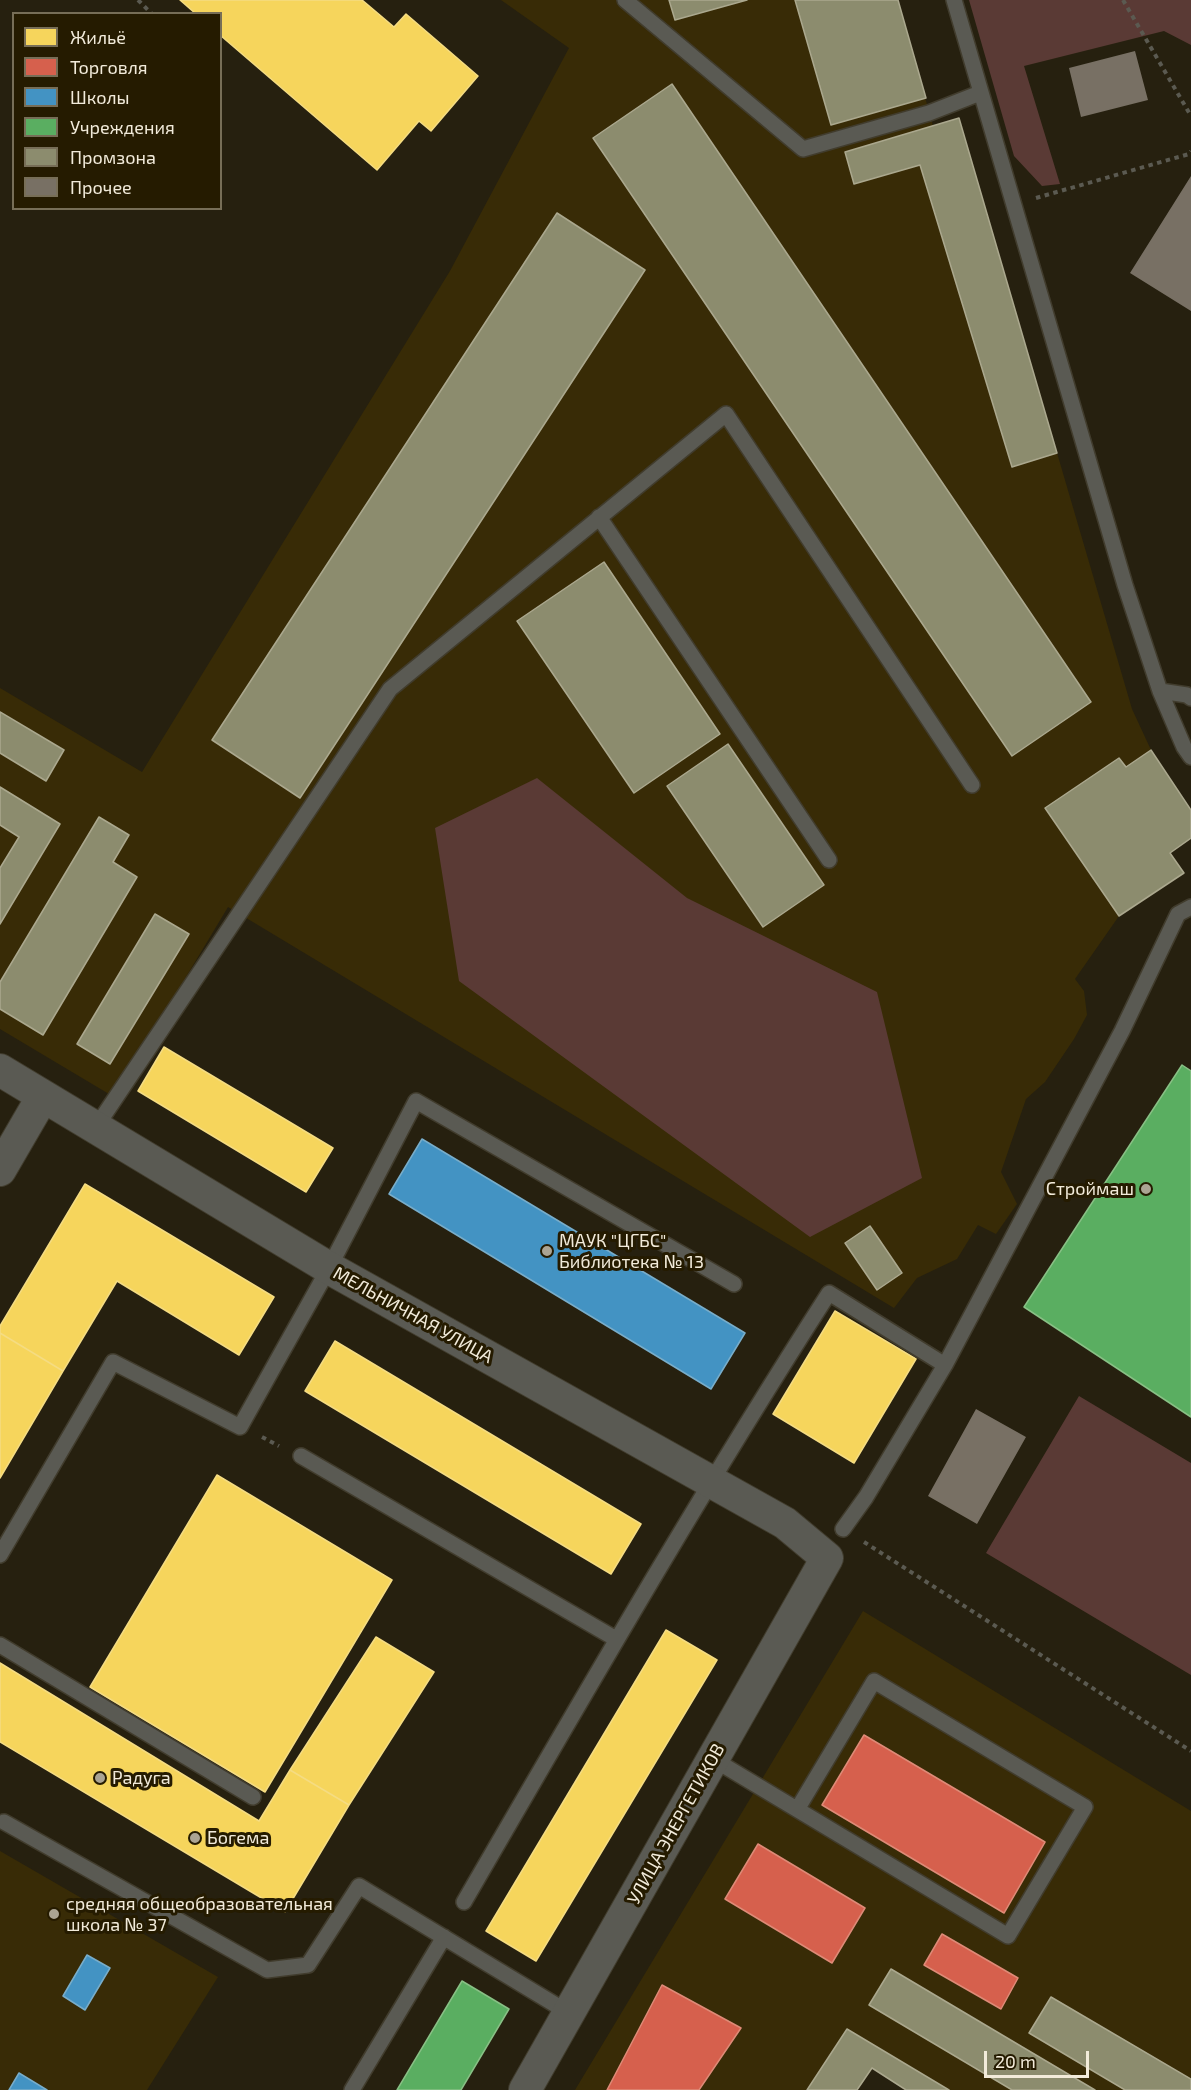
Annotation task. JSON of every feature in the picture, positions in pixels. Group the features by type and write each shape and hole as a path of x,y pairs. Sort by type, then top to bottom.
{"street":[{"name":"МЕЛЬНИЧНАЯ УЛИЦА","path":"0,1070 328,1268 785,1523 826,1558"},
{"path":"0,1170 43,1096"},
{"name":"УЛИЦА ЭНЕРГЕТИКОВ","path":"525,2090 826,1558"}],"lane":[{"path":"625,0 803,149 929,113 980,93"},
{"path":"954,0 1125,585 1160,691 1184,747 1191,756"},
{"path":"96,1127 390,689 726,414 972,785"},
{"path":"599,517 829,860"},
{"path":"1160,691 1187,695 1191,698"},
{"path":"843,1529 866,1497 945,1365 1122,1031 1178,914 1191,907"},
{"path":"0,1556 113,1362 240,1427 328,1268 416,1101 734,1284"},
{"path":"464,1902 616,1639 829,1293 945,1365"},
{"path":"301,1456 616,1639"},
{"path":"0,1645 253,1797"},
{"path":"713,1759 1008,1936 1084,1807 874,1682 798,1809"},
{"path":"4,1822 267,1970 308,1965 359,1886 570,2013"},
{"path":"352,2090 444,1937"}],"path":[{"path":"138,0 150,12"},
{"path":"1123,0 1191,116"},
{"path":"1013,205 1189,154 1191,151"},
{"path":"240,1427 301,1456"},
{"path":"843,1529 1191,1750"}],"shaded area":[{"path":"501,0 898,0 933,126 959,118 1132,709 1151,750 1191,810 1191,838 1170,853 1184,873 1119,916 1075,979 1084,991 1087,1015 1045,1082 1026,1099 1001,1172 1017,1204 996,1234 978,1225 957,1259 917,1278 894,1308 228,907 114,1097 0,1029 0,688 142,772 450,271 569,48"},
{"path":"969,0 1191,0 1191,45 1164,31 1024,66 1060,184 1042,186 1014,156"},
{"path":"537,778 687,898 877,992 922,1178 810,1237 459,981 435,828"},
{"path":"1079,1396 1191,1463 1191,1675 986,1553"},
{"path":"863,1611 1191,1811 1191,2090 906,2090 872,2068 857,2090 575,2090"},
{"name":"средняя общеобразовательная школа № 37","path":"0,1851 218,1977 147,2090 0,2090"}],"building: Жильё":[{"path":"180,0 362,0 394,27 406,14 478,76 431,131 419,121 377,170 222,37 222,12 194,12"},
{"path":"164,1047 333,1148 306,1192 138,1091"},
{"path":"85,1184 274,1297 239,1355 117,1281 63,1371 0,1333 0,1326"},
{"path":"835,1311 916,1359 854,1463 773,1414"},
{"path":"0,1333 63,1371 0,1478"},
{"path":"335,1341 641,1524 611,1574 305,1391"},
{"path":"217,1475 392,1580 265,1792 90,1687"},
{"path":"666,1630 717,1660 536,1961 486,1931"},
{"path":"376,1637 434,1672 349,1805 290,1770"},
{"path":"0,1663 259,1821 290,1770 349,1805 285,1912 0,1742"}],"building: Торговля":[{"path":"864,1735 1045,1842 1004,1913 822,1805"},
{"path":"758,1844 865,1908 832,1963 725,1899"},
{"path":"942,1934 1018,1978 1001,2009 924,1965"},
{"path":"662,1985 741,2028 699,2090 607,2090"}],"building: Школы":[{"path":"422,1139 745,1333 711,1389 389,1194"},
{"path":"87,1955 110,1968 85,2010 63,1996"},
{"path":"19,2073 47,2090 9,2090"}],"building: Учреждения":[{"name":"Строймаш","path":"1182,1065 1191,1071 1191,1417 1024,1307"},
{"path":"462,1981 509,2009 461,2090 397,2090"}],"building: Промзона":[{"path":"669,0 747,0 675,20"},
{"path":"795,0 898,0 926,98 831,125"},
{"path":"672,84 1091,702 1012,756 593,138"},
{"path":"959,118 1057,453 1012,467 920,165 854,184 845,152"},
{"path":"557,213 645,270 300,798 212,740"},
{"path":"604,562 720,734 634,793 517,621"},
{"path":"0,712 64,750 46,781 0,753"},
{"path":"728,744 824,885 763,927 667,786"},
{"path":"1151,750 1191,810 1191,838 1170,853 1184,873 1119,916 1045,808 1119,758 1126,767"},
{"path":"0,787 60,824 0,924 0,868 19,837 0,825"},
{"path":"99,817 129,835 113,862 137,877 43,1035 0,1009 0,982"},
{"path":"155,914 189,934 110,1064 77,1044"},
{"path":"870,1226 902,1273 877,1290 845,1243"},
{"path":"891,1969 1095,2090 1012,2090 869,2005"},
{"path":"1051,1997 1191,2079 1191,2090 1125,2090 1029,2033"},
{"path":"847,2029 949,2090 906,2090 872,2068 857,2090 807,2090"}],"building: Прочее":[{"path":"1135,51 1148,100 1081,117 1069,68"},
{"path":"1191,176 1191,311 1130,273"},
{"path":"976,1409 1026,1437 977,1524 928,1496"}],"place":[{"name":"Строймаш","path":"1146,1189"},
{"name":"МАУК \"ЦГБС\" Библиотека № 13","path":"547,1251"},
{"name":"Радуга","path":"100,1778"},
{"name":"Богема","path":"195,1838"},
{"name":"средняя общеобразовательная школа № 37","path":"54,1914"}]}
